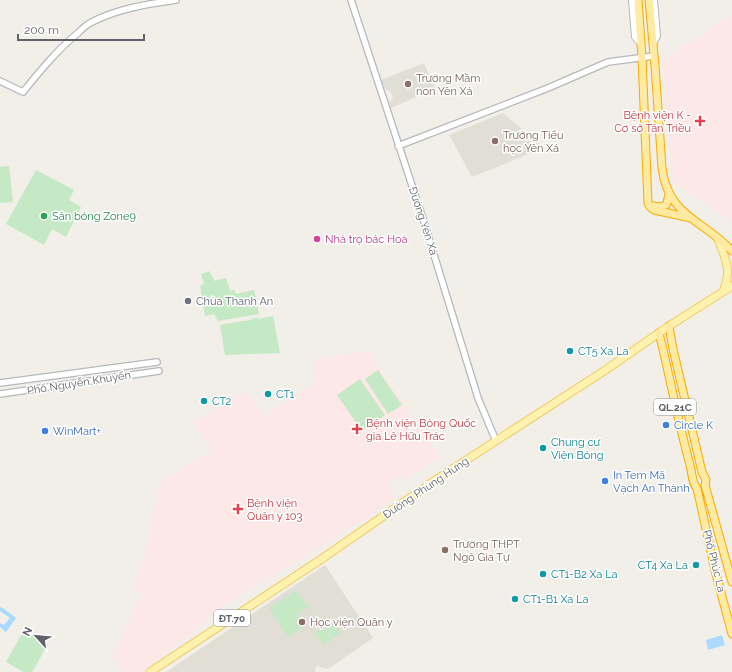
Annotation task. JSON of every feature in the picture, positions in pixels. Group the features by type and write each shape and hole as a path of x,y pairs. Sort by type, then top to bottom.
{"highway":[{"path":"638,0 648,203 650,208 654,210 691,218"},
{"path":"649,0 664,182 673,201 691,218 732,251"},
{"path":"649,205 659,207 666,206 669,194"},
{"name":"QL.21C","path":"669,326 703,477"},
{"name":"QL.21C","path":"659,333 677,415 694,480"},
{"path":"698,476 703,477 706,480 705,485 702,488 697,488 693,484 694,480 698,476"},
{"name":"Phố Phúc La","path":"705,485 732,582"},
{"name":"Phố Phúc La","path":"697,488 715,570 732,634"}],"main road":[{"path":"632,0 635,37 641,44"},
{"path":"653,43 657,36 654,0"},
{"path":"718,239 732,271 729,284 722,293"},
{"name":"ĐT.70","path":"722,293 732,286"},
{"name":"Đường Phùng Hưng","path":"150,672 323,558 438,479 607,369 669,326 722,293"}],"street":[{"path":"0,81 24,92 43,68 67,42 88,24 145,4 172,0"},
{"name":"Đường Yên Xá","path":"351,0 478,398 496,441"},
{"path":"398,146 548,88 608,62 654,56"},
{"name":"Phố Nguyễn Khuyến","path":"0,383 157,362"},
{"name":"Phố Nguyễn Khuyến","path":"0,394 159,371"}],"shaded area":[{"name":"Bệnh viện K - Cơ sở Tân Triều","path":"732,15 732,222 672,182 663,60"},
{"name":"Trường Mầm non Yên Xá","path":"424,63 435,89 391,108 389,103 393,98 390,91 386,90 381,80"},
{"name":"Trường Tiểu học Yên Xá","path":"503,113 544,148 472,177 449,135"},
{"name":"Bệnh viện Quân y 103","path":"369,351 440,458 403,481 400,475 387,484 396,498 227,604 142,672 126,672 110,656 119,644 141,593 133,590 145,554 160,483 211,451 193,422 245,390 265,416 316,381 313,359"},
{"name":"Học viện Quân y","path":"325,565 373,638 328,669 316,666 315,672 166,672"}],"green space":[{"path":"9,166 13,202 0,203 0,167"},
{"name":"Sân bóng Zone9","path":"36,170 74,190 69,200 81,207 66,237 52,229 44,245 6,224"},
{"path":"209,271 215,281 226,278 230,291 234,290 236,294 254,290 259,314 218,321 214,314 205,316 200,286 204,283 201,274"},
{"path":"273,316 280,353 225,355 220,325 249,320 257,317 258,319"},
{"path":"378,370 402,405 388,414 365,379"},
{"path":"360,379 385,415 362,431 337,395"},
{"path":"297,590 308,607 297,615 304,626 288,637 269,608"},
{"path":"332,620 340,633 332,639 324,626"},
{"path":"323,627 331,640 323,645 315,632"},
{"path":"24,630 48,644 32,672 23,672 6,662"}],"water":[{"path":"0,607 16,618 6,632 0,627 0,623 4,625 10,618 0,611"},
{"path":"722,635 725,645 708,650 706,640"}],"place":[{"name":"Trường Mầm non Yên Xá","path":"408,84"},
{"name":"Bệnh viện K - Cơ sở Tân Triều","path":"700,121"},
{"name":"Trường Tiểu học Yên Xá","path":"495,141"},
{"name":"Sân bóng Zone9","path":"44,216"},
{"name":"Nhà trọ bác Hoà","path":"317,239"},
{"name":"Chùa Thanh An","path":"188,301"},
{"name":"CT5 Xa La","path":"570,351"},
{"name":"CT1","path":"268,394"},
{"name":"CT2","path":"204,401"},
{"name":"Circle K","path":"666,425"},
{"name":"Bệnh viện Bỏng Quốc gia Lê Hữu Trác","path":"357,429"},
{"name":"WinMart+","path":"45,431"},
{"name":"Chung cư Viện Bỏng","path":"543,448"},
{"name":"In Tem Mã Vạch An Thành","path":"605,481"},
{"name":"Bệnh viện Quân y 103","path":"238,509"},
{"name":"Trường THPT Ngô Gia Tự","path":"445,550"},
{"name":"CT4 Xa La","path":"696,565"},
{"name":"CT1-B2 Xa La","path":"543,574"},
{"name":"CT1-B1 Xa La","path":"515,599"},
{"name":"Học viện Quân y","path":"302,622"}]}
